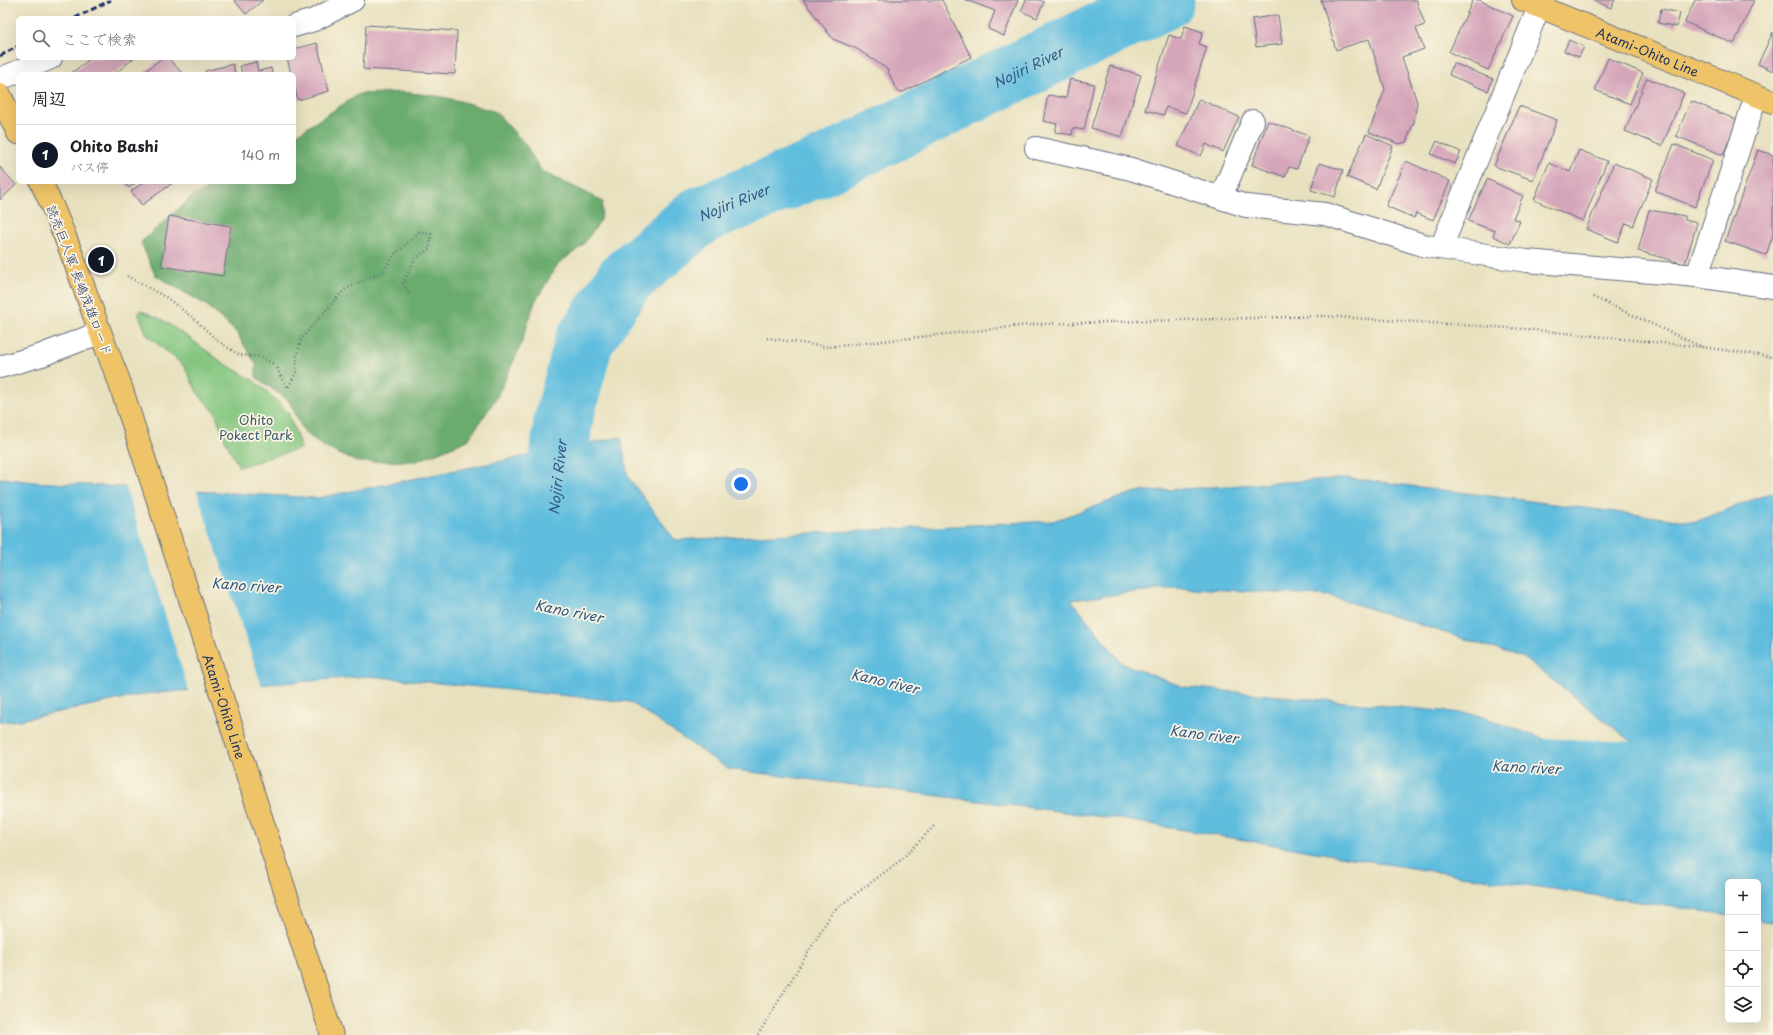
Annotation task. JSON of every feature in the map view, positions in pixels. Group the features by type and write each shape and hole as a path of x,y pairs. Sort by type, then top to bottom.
{"main road":[{"name":"Atami-Ohito Line","path":"1531,4 1765,99"},
{"path":"0,95 16,129"},
{"name":"読売巨人軍 長嶋茂雄ロード","path":"42,184 59,219 100,333 118,378"},
{"name":"Atami-Ohito Line","path":"118,378 332,1035"}],"street":[{"path":"296,25 314,20 353,0"},
{"path":"1440,248 1531,4"},
{"path":"17,72 46,60"},
{"path":"0,79 16,72"},
{"path":"1697,276 1765,99"},
{"path":"1221,198 1253,121"},
{"path":"1036,148 1131,169 1246,206 1324,214 1426,246 1527,260 1697,276 1773,287"},
{"path":"0,368 42,355 100,333"}],"path":[{"path":"127,276 167,298 193,318 218,341 239,355 260,357 276,364 280,377 288,388 296,372 297,356 301,340 344,290 382,273 395,254 419,232 432,234 430,248 415,259 403,283 409,294"},
{"path":"1589,295 1702,347"},
{"path":"767,338 828,347 1038,324 1322,316 1526,329 1702,347 1773,357"},
{"path":"758,1035 833,911 901,860 935,825"}],"green space":[{"path":"402,92 437,96 496,112 525,144 542,172 603,202 601,220 582,246 558,264 535,302 520,347 497,397 468,440 417,461 357,462 326,448 304,432 289,401 256,377 256,364 236,332 206,305 155,275 141,242 193,196 217,184 296,184 296,135 359,94"},
{"name":"Ohito Pokect Park","path":"140,310 161,319 222,362 253,380 270,394 288,412 301,448 239,467 225,440 215,412 198,394 184,366 147,335 138,313"}],"water":[{"path":"621,437 628,477 675,540 1053,521 1136,492 1348,478 1695,522 1773,492 1773,922 1761,920 1761,879 1725,879 1725,915 1411,868 1119,819 728,769 630,702 369,676 145,694 20,720 0,722 0,478 34,482 318,498","holes":["1175,587 1330,596 1524,658 1702,796 1474,714 1183,687 1123,664 1071,600"]}],"pier":[{"path":"125,485 196,489 262,687 189,692"}],"building":[{"path":"234,0 263,0 246,14"},
{"path":"803,0 942,0 971,57 903,92 897,91 887,69 857,49 833,39"},
{"path":"966,0 1018,0 1004,36 988,29 995,11"},
{"path":"1026,0 1039,0 1044,2 1037,18 1021,11"},
{"path":"1321,0 1417,0 1425,25 1416,28 1424,49 1402,57 1417,102 1414,122 1406,142 1399,144 1369,132 1385,89 1369,39 1336,50"},
{"path":"1473,0 1479,0 1513,16 1488,70 1449,52"},
{"path":"1593,0 1615,0 1611,8"},
{"path":"1695,0 1754,0 1734,44 1685,22"},
{"path":"1661,9 1680,13 1677,27 1658,23"},
{"path":"1278,15 1282,44 1256,47 1252,19"},
{"path":"366,25 457,31 455,74 363,69"},
{"path":"1185,26 1203,32 1199,44 1207,47 1186,113 1166,107 1164,115 1145,110 1169,35 1181,39"},
{"path":"1773,32 1773,71 1758,64"},
{"path":"1569,40 1584,47 1579,57 1564,51"},
{"path":"317,43 329,91 298,100 296,92 296,72 290,72 288,60 296,60 296,48"},
{"path":"1608,58 1643,73 1630,104 1595,90"},
{"path":"88,60 132,60 117,72 73,72"},
{"path":"160,60 170,60 181,72 144,72"},
{"path":"256,62 258,71 271,68 272,72 242,72 240,66"},
{"path":"1453,63 1493,79 1488,91 1449,75"},
{"path":"233,64 235,72 205,72"},
{"path":"1110,66 1141,75 1122,137 1091,128"},
{"path":"1647,78 1684,93 1662,146 1625,131"},
{"path":"1070,79 1094,84 1084,130 1073,128 1072,135 1055,132 1057,124 1043,121 1048,95 1066,98"},
{"path":"1199,99 1239,117 1223,152 1206,144 1201,156 1178,146"},
{"path":"1691,101 1737,120 1723,155 1676,136"},
{"path":"1519,106 1557,120 1533,180 1494,166"},
{"path":"1268,121 1309,136 1297,169 1289,167 1285,177 1252,165"},
{"path":"1366,134 1393,146 1376,189 1347,177"},
{"path":"1437,141 1461,152 1455,164 1431,154"},
{"path":"1674,144 1713,160 1695,207 1655,191"},
{"path":"1579,150 1607,161 1583,221 1534,200 1549,163 1570,172"},
{"path":"1758,150 1773,155 1773,235 1766,255 1725,241"},
{"path":"1406,161 1450,181 1433,220 1416,213 1414,218 1386,206"},
{"path":"1319,163 1343,170 1335,197 1311,190"},
{"path":"1614,163 1653,179 1633,226 1626,223 1618,242 1586,229"},
{"path":"0,167 16,185 0,200"},
{"path":"1487,179 1523,196 1513,218 1520,221 1510,244 1493,236 1495,231 1468,221"},
{"path":"126,184 134,184 129,188"},
{"path":"141,184 171,184 142,205 131,191"},
{"path":"1649,210 1685,216 1685,220 1697,223 1685,264 1638,251"},
{"path":"169,216 231,226 223,276 161,266"}],"waterway":[{"name":"Nojiri River","path":"551,531 563,421 584,342 625,279 699,216 825,165 1165,0"},
{"name":"Kano river","path":"1551,768 1773,777"}],"railway":[{"path":"79,16 111,0"},
{"path":"0,56 16,47"}],"place":[{"name":"Ohito Bashi","path":"101,260"}]}
